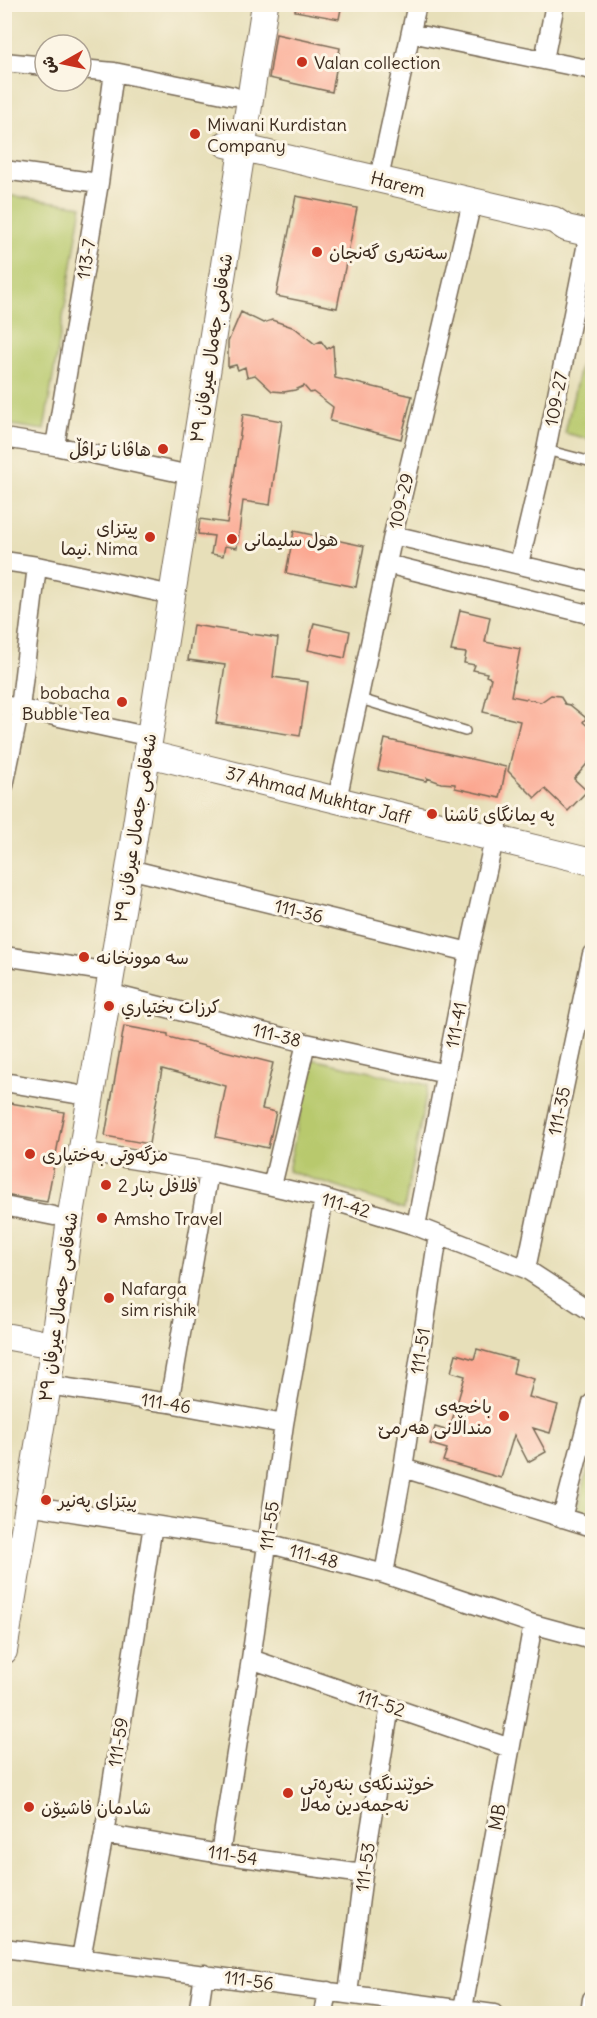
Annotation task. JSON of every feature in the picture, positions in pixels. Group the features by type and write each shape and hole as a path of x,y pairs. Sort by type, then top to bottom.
{"main road":[{"name":"شەقامی جەمال عیرفان ٣٩","path":"4,1651 48,1384 69,1226 129,869 145,743 234,146 233,96 248,4"},
{"name":"شەقامی جەمال عیرفان ٣٩","path":"4,1563 54,1216 97,970 145,743 158,592 177,472 234,146 265,4"},
{"name":"Harem","path":"234,146 554,220 569,219 591,230"},
{"name":"37 Ahmad Mukhtar Jaff","path":"145,743 338,794 496,832 592,861"},
{"name":"37 Ahmad Mukhtar Jaff","path":"496,832 592,846"},
{"path":"4,1336 37,1342"}],"street":[{"path":"379,178 417,4"},
{"path":"544,60 555,4"},
{"path":"411,33 592,70"},
{"path":"4,62 33,65"},
{"path":"93,70 114,72 233,96"},
{"name":"113-7","path":"56,446 99,183 114,72"},
{"path":"4,170 99,183"},
{"name":"109-29","path":"338,794 393,535 472,202"},
{"name":"109-27","path":"519,564 546,450 591,230"},
{"path":"4,438 56,446 177,472"},
{"path":"393,535 592,582"},
{"path":"4,561 158,592"},
{"path":"387,564 592,615"},
{"path":"4,786 12,706 37,566"},
{"path":"12,706 145,743"},
{"name":"111-41","path":"416,1226 469,952 496,832"},
{"name":"111-36","path":"129,869 469,952"},
{"name":"111-35","path":"526,1269 590,975 592,954"},
{"path":"4,956 97,970"},
{"name":"111-38","path":"108,993 446,1074"},
{"path":"272,1186 306,1042"},
{"path":"4,1082 75,1094"},
{"name":"111-42","path":"81,1151 209,1172 272,1186 324,1198 416,1226 526,1269 592,1312"},
{"path":"169,1403 209,1172"},
{"name":"111-55","path":"220,1854 251,1659 284,1424 324,1198"},
{"path":"4,1206 54,1216"},
{"name":"111-51","path":"384,1574 403,1468 438,1235"},
{"name":"111-46","path":"48,1384 284,1424"},
{"path":"562,1518 592,1403"},
{"path":"403,1468 592,1527"},
{"name":"111-48","path":"28,1505 267,1543 384,1574 533,1624 592,1640"},
{"name":"111-59","path":"81,1958 104,1834 153,1525"},
{"name":"MB","path":"463,2009 533,1624"},
{"name":"111-52","path":"251,1659 510,1749"},
{"name":"111-53","path":"348,1994 363,1874 390,1706"},
{"name":"111-54","path":"104,1834 220,1854 363,1874"},
{"name":"111-56","path":"4,1948 494,2013"},
{"path":"198,2013 204,1974"},
{"path":"324,2013 328,1991"},
{"path":"590,2013 592,1999"}],"lane":[{"path":"546,450 592,462"},
{"path":"357,698 465,731"}],"green space":[{"path":"5,195 82,206 44,430 5,424"},
{"path":"590,323 592,323 592,440 565,433"},
{"path":"312,1059 428,1085 404,1209 288,1171"},
{"path":"592,1453 592,1514 577,1510"}],"building":[{"path":"296,4 342,4 339,19 295,11"},
{"name":"Valan collection","path":"276,34 340,48 332,92 269,78"},
{"name":"سەنتەری گەنجان","path":"296,196 357,208 337,308 276,296"},
{"path":"241,312 263,323 272,320 295,328 315,344 321,341 327,349 333,345 335,378 412,396 401,439 330,421 333,407 313,392 310,393 304,386 284,392 272,391 255,375 247,377 245,367 238,370 236,365 228,367 228,342"},
{"path":"243,414 282,421 270,505 243,501 237,548 225,546 223,556 211,554 214,536 198,534 200,519 227,523"},
{"path":"294,531 364,546 356,587 286,573"},
{"path":"460,610 490,617 485,642 520,649 511,696 541,702 551,695 560,696 565,704 570,705 586,718 583,722 592,730 592,758 574,779 587,791 568,811 545,789 535,798 508,771 520,721 483,712 491,678 486,676 487,673 473,670 475,665 464,663 466,653 451,651"},
{"path":"314,623 350,631 345,658 308,650"},
{"path":"193,625 278,638 273,677 308,682 300,736 216,723 225,665 188,660"},
{"path":"385,739 506,767 500,798 455,788 455,784 441,783 427,778 426,781 378,770"},
{"path":"124,1026 168,1034 168,1037 273,1063 262,1109 276,1112 268,1148 216,1137 226,1086 162,1069 149,1144 105,1136"},
{"name":"مزگەوتی بەختیاری","path":"4,1102 64,1112 47,1202 4,1195"},
{"name":"باخچەی منداڵانی هەرمێ","path":"477,1349 516,1360 513,1373 534,1379 529,1397 558,1405 550,1433 533,1428 546,1452 528,1462 514,1435 501,1478 443,1461 447,1449 430,1444 435,1427 449,1431 465,1376 451,1372 456,1354 474,1359"}],"place":[{"name":"Valan collection","path":"302,62"},
{"name":"Miwani Kurdistan Company","path":"195,134"},
{"name":"سەنتەری گەنجان","path":"317,252"},
{"name":"هاڤانا تراڤڵ","path":"163,449"},
{"name":"پیتزای نیما. Nima","path":"150,537"},
{"name":"هول سليمانى","path":"232,539"},
{"name":"bobacha Bubble Tea","path":"122,702"},
{"name":"په یمانگای ئاشنا","path":"432,814"},
{"name":"سه موونخانه","path":"84,957"},
{"name":"كرزات بختياري","path":"109,1006"},
{"name":"مزگەوتی بەختیاری","path":"30,1154"},
{"name":"فلافل بنار 2","path":"106,1185"},
{"name":"Amsho Travel","path":"102,1218"},
{"name":"Nafarga sim rishik","path":"109,1298"},
{"name":"باخچەی منداڵانی هەرمێ","path":"504,1416"},
{"name":"پیتزای پەنیر","path":"46,1500"},
{"name":"خوێندنگەی بنەڕەتی نەجمەدین مەلا","path":"288,1793"},
{"name":"شادمان فاشیۆن","path":"29,1807"}]}
